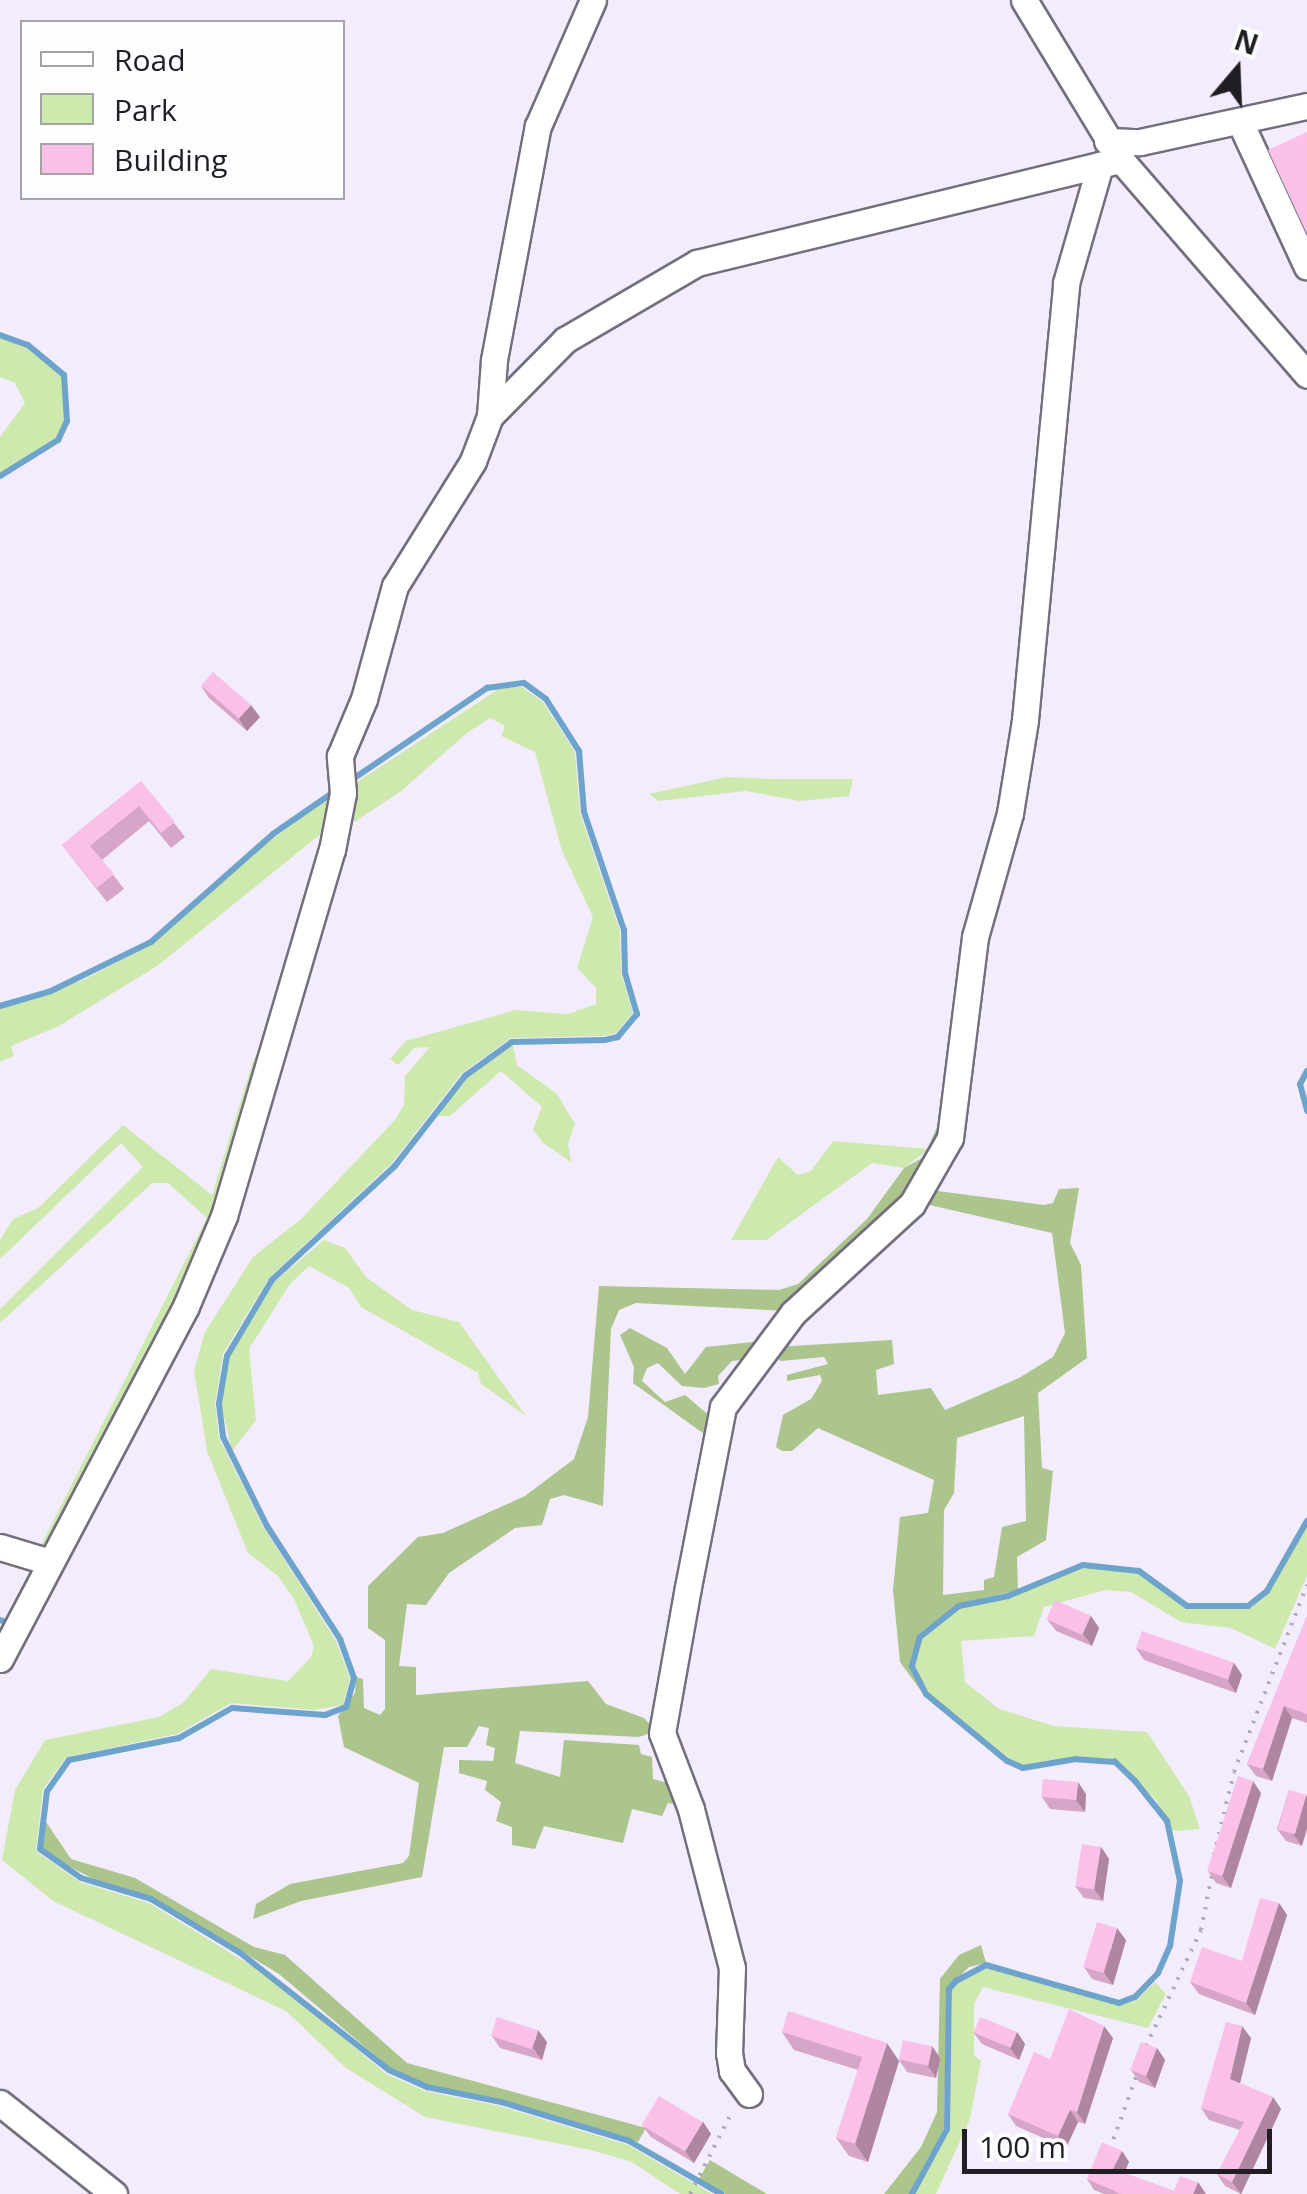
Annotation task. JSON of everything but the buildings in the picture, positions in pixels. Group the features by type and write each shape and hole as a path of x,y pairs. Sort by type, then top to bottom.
{"street":[{"path":"0,1659 208,1260 332,850 343,794 340,756 364,700 386,610 407,564 473,460 490,416 494,360 538,126 593,0"},
{"path":"1024,0 1110,155 1307,375"},
{"path":"490,416 565,340 696,263 1110,155 1140,142 1240,124 1307,106"},
{"path":"1240,124 1307,267"},
{"path":"745,2090 729,2054 732,1968 691,1809 662,1733 705,1495 722,1407 793,1313 912,1204 950,1138 975,938 1010,813 1025,720 1066,283 1110,155"},
{"path":"0,1547 50,1562"},
{"path":"0,2103 114,2194"}],"path":[{"path":"1145,2048 1201,1930 1217,1825 1307,1585"},
{"path":"1108,2152 1140,2066"},
{"path":"690,2194 745,2090"}],"green space":[{"path":"0,337 27,346 62,376 66,420 57,439 0,474 0,437 25,403 15,383 0,377"},
{"path":"503,686 522,687 543,702 575,752 580,813 620,931 621,973 633,1013 616,1033 604,1036 511,1038 462,1073 392,1163 269,1278 223,1354 215,1404 219,1438 264,1528 336,1641 350,1678 343,1705 314,1710 231,1703 177,1734 67,1757 43,1789 36,1851 80,1882 149,1903 275,1980 386,2074 425,2091 500,2106 628,2145 712,2194 680,2194 632,2162 591,2150 425,2117 346,2068 286,2011 53,1901 2,1860 15,1790 45,1740 159,1717 184,1702 211,1669 288,1681 311,1657 314,1646 294,1599 278,1576 248,1553 207,1451 194,1370 205,1332 253,1257 301,1219 395,1120 404,1105 405,1076 430,1047 414,1048 398,1065 390,1059 406,1041 516,1010 568,1014 596,1004 596,988 577,968 593,917 562,851 535,752 501,736 505,726 490,718 467,733 400,792 342,830 351,786"},
{"path":"727,777 853,779 849,796 800,801 746,791 659,801 649,794"},
{"path":"338,791 330,838 322,833 157,966 59,1026 11,1046 14,1056 0,1062 0,1008 83,980 152,944 253,853"},
{"path":"284,993 211,1238 49,1554 36,1555 207,1218 168,1183 152,1183 0,1323 0,1309 143,1167 121,1143 0,1259 0,1240 13,1219 38,1208 123,1125 212,1195 252,1064"},
{"path":"513,1045 517,1065 557,1094 575,1124 568,1144 571,1162 543,1143 533,1129 542,1107 501,1071 450,1116 437,1116 467,1078"},
{"path":"950,1097 923,1180 787,1311 636,1303 619,1310 611,1329 603,1506 564,1495 550,1499 542,1525 515,1528 449,1573 426,1605 407,1604 399,1666 416,1667 416,1695 588,1681 606,1704 644,1718 656,1731 639,1737 520,1731 515,1763 560,1777 564,1740 639,1745 641,1754 652,1757 653,1779 679,1786 683,1806 668,1803 662,1816 632,1809 623,1843 544,1826 535,1849 512,1845 512,1827 496,1821 501,1802 485,1790 487,1781 459,1773 459,1760 493,1761 495,1748 486,1745 489,1728 479,1726 467,1747 444,1747 422,1877 301,1901 253,1919 256,1904 290,1884 403,1863 409,1856 419,1783 344,1747 338,1716 355,1693 356,1677 363,1679 364,1708 380,1715 385,1709 385,1640 368,1628 368,1586 418,1537 443,1533 525,1496 574,1459 588,1417 599,1286 779,1290 798,1284 867,1219 904,1168 924,1157"},
{"path":"833,1141 929,1149 904,1168 872,1163 766,1240 731,1240 778,1157 798,1175 811,1171"},
{"path":"1079,1188 1070,1243 1081,1265 1087,1358 1038,1393 1042,1468 1053,1471 1046,1540 1017,1557 1018,1590 958,1604 918,1635 910,1667 924,1695 900,1662 893,1590 900,1517 928,1513 934,1480 818,1428 792,1451 776,1447 783,1415 811,1399 822,1381 820,1375 787,1381 787,1375 828,1364 824,1357 781,1361 770,1354 775,1347 892,1340 894,1364 876,1370 878,1395 931,1388 945,1410 1019,1378 1053,1357 1065,1333 1052,1233 921,1203 930,1190 1044,1205 1053,1203 1059,1189","holes":["1024,1416 1026,1521 1002,1527 994,1577 984,1580 984,1590 943,1595 944,1510 954,1493 957,1438"]},
{"path":"324,1240 345,1248 366,1277 412,1310 459,1322 526,1416 481,1384 478,1373 361,1307 349,1288 309,1266 290,1284 249,1349 256,1420 232,1451 221,1404 229,1357 274,1282"},
{"path":"630,1328 667,1348 685,1374 706,1347 762,1341 749,1359 732,1361 718,1376 719,1384 704,1388 682,1386 658,1363 647,1368 642,1381 665,1402 685,1395 711,1417 707,1436 633,1383 634,1367 620,1335"},
{"path":"1307,1524 1307,1576 1275,1649 1231,1628 1181,1622 1131,1592 1105,1590 1044,1607 1034,1636 961,1641 965,1682 999,1709 1054,1726 1147,1732 1189,1796 1200,1829 1173,1831 1156,1800 1115,1760 1076,1756 1023,1766 1008,1758 928,1693 915,1665 922,1637 944,1615 1082,1567 1138,1573 1186,1608 1249,1608 1269,1592"},
{"path":"42,1816 71,1859 135,1878 254,1947 285,1955 407,2063 646,2128 638,2142 502,2100 427,2085 390,2068 279,1974 152,1897 107,1886 53,1858 42,1848"},
{"path":"981,1945 986,1963 969,1967 947,1989 944,2128 909,2194 884,2194 921,2147 937,2112 940,1979 959,1955"},
{"path":"992,1968 1118,2005 1136,2000 1155,1982 1166,1994 1148,2028 983,1987 974,2004 974,2055 981,2061 970,2119 936,2194 915,2194 949,2130 952,1989 970,1971"},
{"path":"710,2160 767,2194 725,2194 699,2179"}],"waterway":[{"path":"0,335 28,345 64,375 67,421 58,440 0,476"},
{"path":"350,781 487,688 524,683 546,699 579,751 584,812 624,930 625,973 637,1014 618,1037 605,1040 512,1042 465,1076 395,1166 272,1280 227,1356 219,1404 223,1437 267,1526 340,1639 354,1678 346,1707 325,1715 232,1708 179,1738 69,1760 47,1791 40,1849 81,1878 151,1899 239,1952 389,2070 427,2087 501,2102 629,2141 721,2194"},
{"path":"0,1006 51,991 151,942 273,834 335,791"},
{"path":"1307,1071 1300,1084 1307,1111"},
{"path":"912,2194 947,2129 949,1989 986,1965 1119,2003 1135,1997 1158,1973 1170,1946 1180,1881 1167,1821 1115,1762 1076,1759 1023,1768 1007,1761 926,1694 912,1666 920,1637 959,1606 1008,1596 1083,1565 1139,1571 1187,1606 1248,1606 1267,1591 1307,1521"}]}
